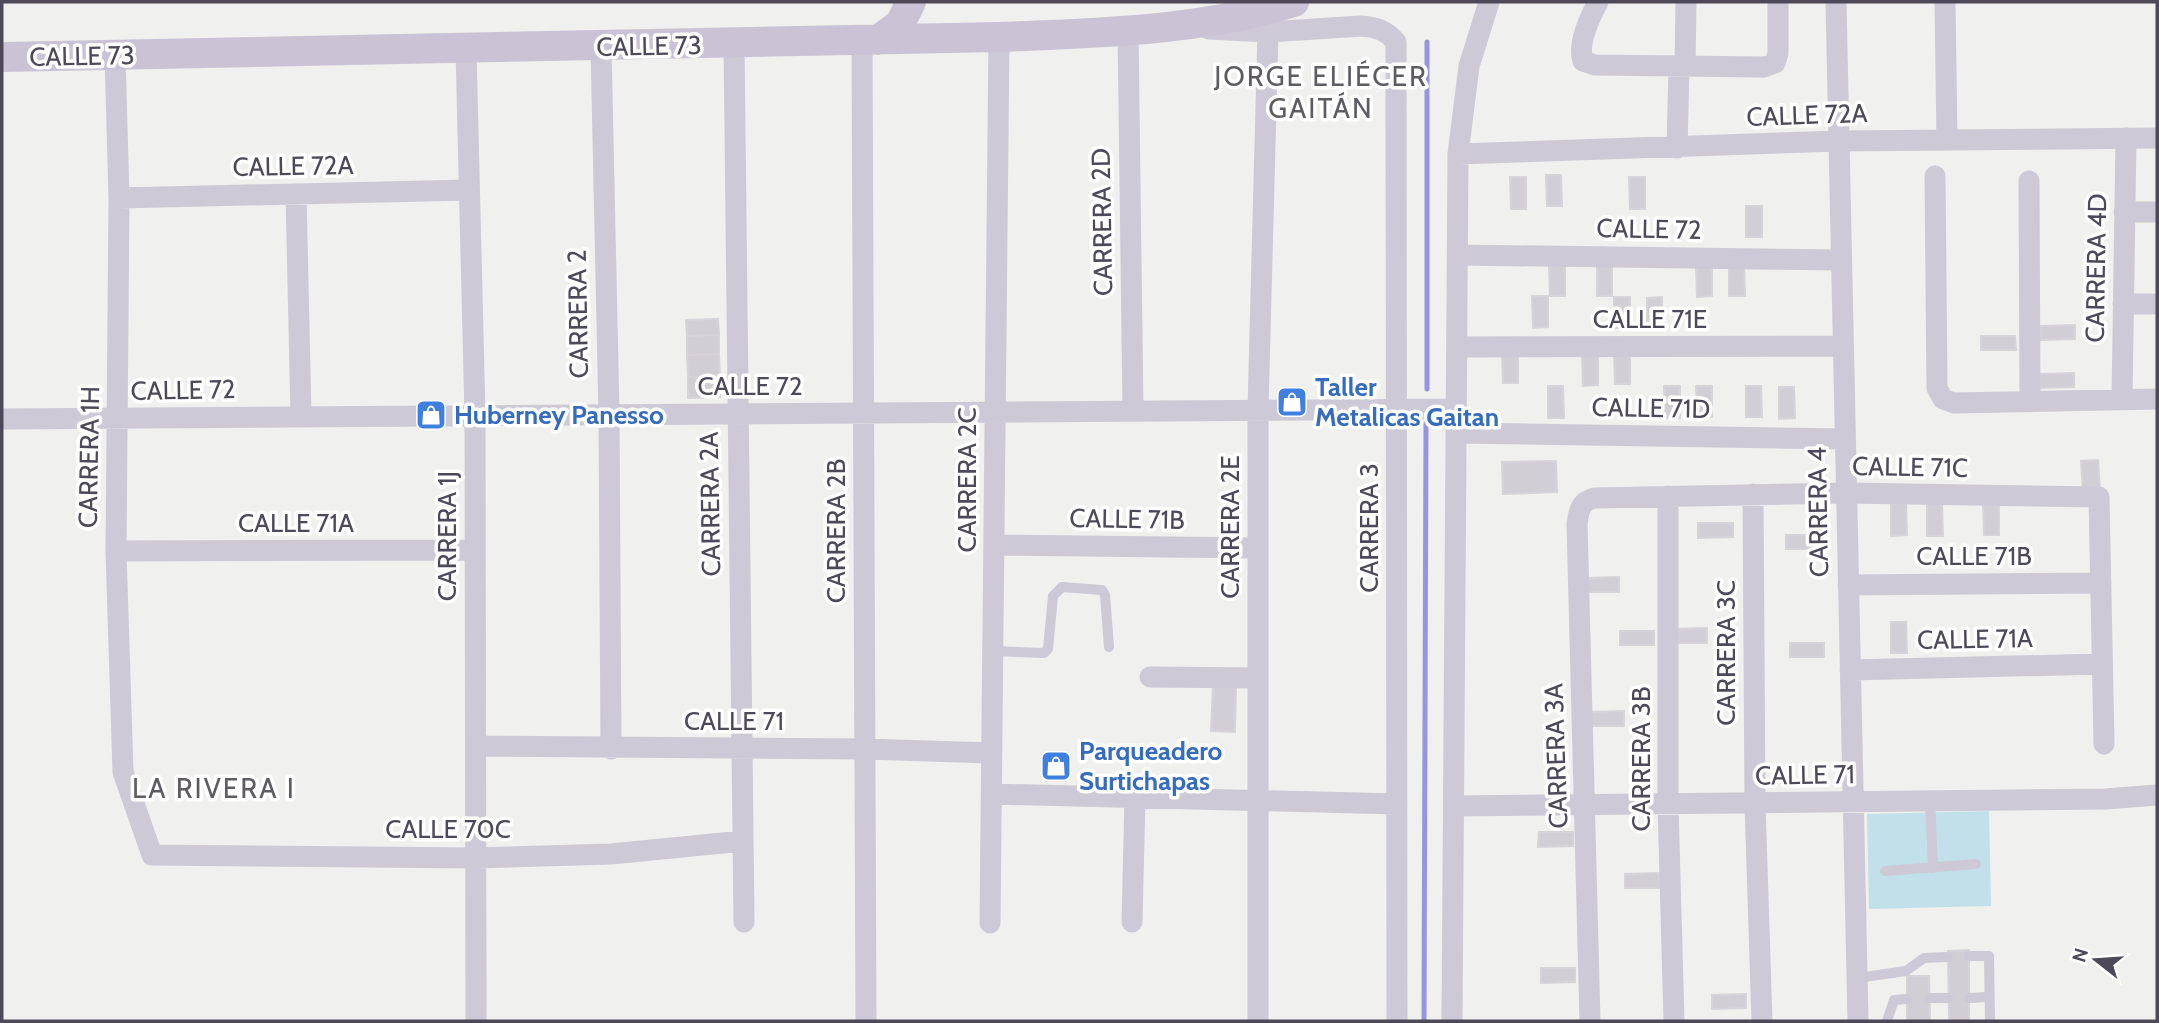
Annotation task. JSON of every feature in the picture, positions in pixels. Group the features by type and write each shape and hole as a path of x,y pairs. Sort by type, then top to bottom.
{"main road":[{"path":"870,40 900,24 911,2"},
{"name":"CALLE 73","path":"2,57 466,50 999,37 1128,31 1239,16 1294,2"}],"street":[{"path":"1452,1021 1458,153 1469,66 1489,2"},
{"path":"1598,2 1587,28 1581,54 1583,61 1595,65 1682,67 1764,67 1775,63 1778,53 1777,2"},
{"path":"1677,148 1686,2"},
{"name":"CARRERA 4","path":"1836,2 1858,1021"},
{"path":"1945,2 1947,140"},
{"name":"CARRERA 3","path":"1185,24 1214,31 1268,32 1375,27 1396,42 1397,1021"},
{"name":"CARRERA 2D","path":"1128,31 1133,411"},
{"name":"CARRERA 2E","path":"1258,1021 1258,409 1268,32"},
{"name":"CARRERA 2C","path":"990,923 999,37"},
{"name":"CARRERA 2B","path":"866,1021 864,413 870,40"},
{"name":"CARRERA 2A","path":"734,43 744,922"},
{"name":"CARRERA 2","path":"601,47 611,749"},
{"name":"CARRERA 1J","path":"466,50 475,415 476,1021"},
{"name":"CARRERA 1H","path":"115,55 119,198 116,551 123,772 152,855"},
{"name":"CARRERA 4D","path":"2122,398 2126,138"},
{"name":"CALLE 72A","path":"1458,153 1839,141 2157,138"},
{"path":"1935,176 1937,388 1943,399 1954,403 2157,399"},
{"path":"2029,181 2030,401"},
{"name":"CALLE 72A","path":"119,198 469,190"},
{"path":"296,194 301,416"},
{"path":"2124,212 2157,212"},
{"name":"CALLE 72","path":"1458,254 1840,260"},
{"path":"2123,304 2157,304"},
{"name":"CALLE 71E","path":"1457,347 1842,346"},
{"name":"CALLE 72","path":"2,419 1457,409"},
{"name":"CALLE 71D","path":"1456,433 1844,439"},
{"name":"CARRERA 3C","path":"1753,494 1755,804 1762,1021"},
{"name":"CALLE 71C","path":"1594,498 1846,494 2099,498 2101,583"},
{"name":"CARRERA 3B","path":"1668,496 1668,805 1674,1021"},
{"name":"CARRERA 3A","path":"1590,1021 1577,524 1579,509 1585,500 1594,498"},
{"name":"CALLE 71B","path":"995,545 1258,548"},
{"name":"CALLE 71A","path":"116,551 475,550"},
{"path":"2101,583 2104,744"},
{"name":"CALLE 71B","path":"1848,585 2101,583"},
{"name":"CALLE 71A","path":"1850,670 2102,664"},
{"path":"1150,677 1258,678"},
{"name":"CALLE 71","path":"476,747 865,749 991,754"},
{"path":"992,794 1397,804"},
{"name":"CALLE 71","path":"1454,806 2146,798 2157,795"},
{"path":"1132,922 1135,797"},
{"name":"CALLE 70C","path":"152,855 476,859 611,854 743,841"}],"lane":[{"path":"994,651 1044,653 1048,649 1053,596 1062,587 1102,590 1105,595 1109,647"},
{"path":"1930,801 1933,869"},
{"path":"1885,871 1976,864"},
{"path":"1969,956 1989,956 1990,1021"},
{"path":"1857,978 1906,971 1924,958 1948,957"},
{"path":"1969,998 1989,997"},
{"path":"1930,998 1948,998"},
{"path":"1887,1021 1894,1000 1907,999"}],"shaded area":[{"path":"1989,811 1991,906 1869,909 1867,814"}],"building":[{"path":"1546,175 1561,175 1562,206 1547,206"},
{"path":"1510,177 1526,177 1526,209 1511,209"},
{"path":"1629,177 1645,177 1645,209 1630,209"},
{"path":"1746,206 1762,206 1762,237 1746,237"},
{"path":"1612,264 1612,296 1597,296 1597,265"},
{"path":"1729,264 1744,264 1745,296 1729,296"},
{"path":"1549,265 1565,265 1565,296 1550,296"},
{"path":"1696,265 1712,265 1712,296 1697,297"},
{"path":"1532,296 1548,296 1548,327 1533,328"},
{"path":"1614,297 1630,297 1630,328 1614,328"},
{"path":"1662,297 1662,329 1647,329 1647,298"},
{"path":"718,319 719,335 687,336 686,320"},
{"path":"2075,325 2075,339 2041,340 2041,326"},
{"path":"719,335 719,354 687,355 687,336"},
{"path":"1981,336 2015,336 2016,350 1981,350"},
{"path":"1502,352 1518,352 1518,383 1503,383"},
{"path":"1614,352 1630,352 1630,384 1615,384"},
{"path":"719,354 720,376 688,377 687,355"},
{"path":"1582,354 1598,354 1598,385 1583,386"},
{"path":"2074,373 2074,387 2040,388 2040,374"},
{"path":"720,376 720,397 688,398 688,377"},
{"path":"1548,386 1563,386 1564,418 1548,418"},
{"path":"1664,386 1680,386 1680,418 1664,418"},
{"path":"1696,386 1712,386 1712,417 1697,417"},
{"path":"1746,386 1761,386 1762,417 1746,417"},
{"path":"1779,387 1794,387 1795,418 1779,419"},
{"path":"2098,460 2100,490 2083,491 2081,461"},
{"path":"1556,461 1557,492 1503,494 1502,462"},
{"path":"1983,503 1999,503 1999,535 1984,535"},
{"path":"1891,504 1906,504 1907,535 1891,536"},
{"path":"1927,504 1942,504 1943,536 1927,536"},
{"path":"1698,523 1733,523 1733,537 1698,538"},
{"path":"1786,535 1820,535 1820,549 1786,549"},
{"path":"1619,577 1619,592 1585,592 1585,578"},
{"path":"1891,622 1906,622 1907,653 1891,653"},
{"path":"1707,628 1707,643 1673,643 1673,629"},
{"path":"1620,631 1654,631 1654,645 1620,645"},
{"path":"1790,643 1824,643 1824,657 1790,657"},
{"path":"1213,684 1236,685 1235,732 1211,731"},
{"path":"1624,711 1624,726 1590,726 1590,712"},
{"path":"1539,832 1573,832 1573,846 1538,847"},
{"path":"1659,873 1659,888 1625,888 1625,874"},
{"path":"1969,950 1969,1021 1949,1021 1948,951"},
{"path":"1541,968 1575,968 1575,982 1541,983"},
{"path":"1907,976 1929,976 1930,1021 1907,1021"},
{"path":"1746,994 1746,1008 1712,1009 1712,995"}],"waterway":[{"path":"1427,42 1427,389"},
{"path":"1424,1021 1426,423"}],"place":[{"name":"Taller Metalicas Gaitan","path":"1292,402"},
{"name":"Huberney Panesso","path":"431,415"},
{"name":"Parqueadero Surtichapas","path":"1056,766"}],"district":[{"name":"JORGE ELIÉCER GAITÁN","path":"1321,92"},
{"name":"LA RIVERA I","path":"214,788"}]}
